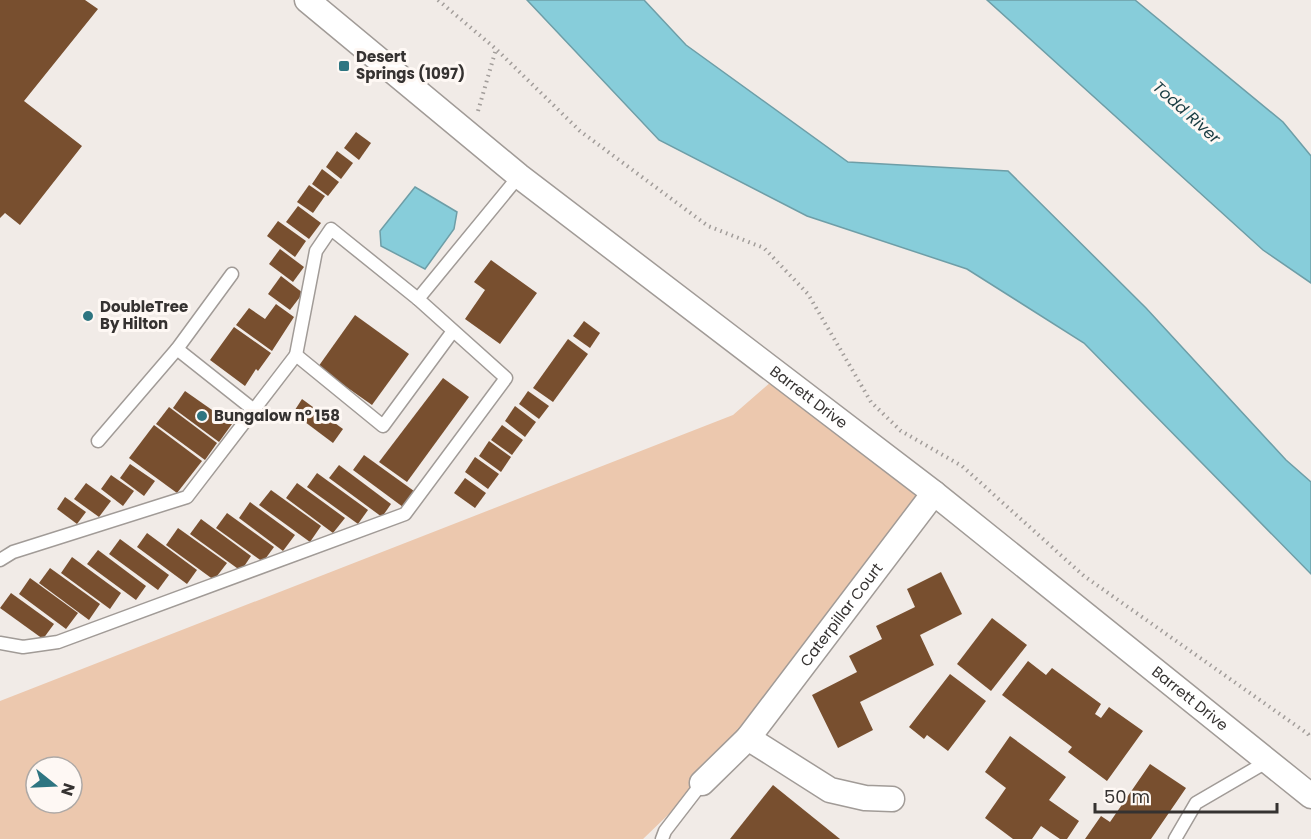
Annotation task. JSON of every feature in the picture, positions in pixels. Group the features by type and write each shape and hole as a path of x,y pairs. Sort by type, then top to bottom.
{"street":[{"name":"Barrett Drive","path":"307,0 519,176 934,493 1311,796"},
{"name":"Caterpillar Court","path":"702,783 748,738 934,493"},
{"path":"748,738 830,789 865,798 892,799"}],"lane":[{"path":"418,299 519,176"},
{"path":"0,561 13,552 187,497 296,355 316,251 331,229 418,299 506,378 405,514 58,642 22,647 0,643"},
{"path":"98,441 177,349 232,274"},
{"path":"296,355 383,426 453,331"},
{"path":"177,349 254,410"},
{"path":"1175,839 1196,803 1268,760"},
{"path":"662,839 665,831 702,783"}],"path":[{"path":"438,0 496,48 580,131 708,226 764,248 808,294 871,402 901,430 962,466 1084,576 1298,727 1311,739"},
{"path":"466,132 479,111 496,48"}],"shaded area":[{"path":"779,375 934,493 748,738 643,839 0,839 0,701 733,415"}],"water":[{"path":"527,0 644,0 686,45 848,162 1008,171 1146,308 1286,460 1311,482 1311,574 1084,343 967,269 807,216 659,140"},
{"name":"Todd River","path":"987,0 1135,0 1283,122 1311,156 1311,283 1263,250"},
{"path":"415,187 457,212 454,229 425,269 381,246 380,231"}],"building":[{"path":"0,0 85,0 98,9 24,101 82,146 20,225 5,213 0,218"},
{"path":"356,132 371,143 359,160 344,148"},
{"path":"337,151 353,163 341,179 326,167"},
{"path":"322,169 339,182 328,196 312,184"},
{"path":"309,185 325,196 313,213 297,202"},
{"path":"298,206 321,223 309,239 286,222"},
{"path":"278,221 306,241 295,257 267,236"},
{"path":"280,249 304,267 293,282 269,264"},
{"path":"491,260 537,293 500,344 465,319 485,290 474,282"},
{"path":"281,276 303,293 290,310 268,294"},
{"path":"276,304 294,317 272,351 236,325 249,308 265,319"},
{"path":"355,315 409,354 372,405 318,367"},
{"path":"584,321 600,333 590,348 573,336"},
{"path":"234,327 271,353 258,371 256,369 245,386 210,360"},
{"path":"568,339 588,354 553,402 533,388"},
{"path":"443,378 469,397 407,482 379,462"},
{"name":"Bungalow n° 158","path":"185,391 232,424 219,442 173,408"},
{"path":"528,391 549,406 539,419 519,404"},
{"path":"302,399 343,429 333,443 293,413"},
{"path":"515,406 536,422 525,437 505,421"},
{"path":"169,407 217,443 205,460 156,424"},
{"path":"154,425 202,461 177,493 129,458"},
{"path":"502,425 523,440 512,455 491,440"},
{"path":"489,441 511,457 501,472 479,456"},
{"path":"364,455 414,491 403,507 353,470"},
{"path":"475,457 499,474 488,489 465,472"},
{"path":"130,464 155,481 144,496 120,478"},
{"path":"339,465 391,504 382,517 329,478"},
{"path":"317,473 368,510 358,524 307,487"},
{"path":"111,475 134,491 123,506 101,489"},
{"path":"465,478 486,493 475,508 454,493"},
{"path":"86,483 111,501 99,517 74,499"},
{"path":"297,483 345,518 333,533 286,498"},
{"path":"271,490 321,526 310,542 259,505"},
{"path":"65,497 86,512 77,524 57,509"},
{"path":"250,502 295,535 283,551 239,518"},
{"path":"227,513 274,547 263,562 216,528"},
{"path":"201,519 251,556 241,571 190,534"},
{"path":"178,528 227,563 214,580 166,545"},
{"path":"147,533 197,570 187,584 137,547"},
{"path":"120,539 169,575 158,590 109,554"},
{"path":"98,550 146,586 136,600 87,564"},
{"path":"72,557 121,593 110,609 61,573"},
{"path":"50,568 100,604 89,620 39,583"},
{"path":"941,572 962,614 920,635 934,665 860,702 873,730 838,748 812,695 857,672 849,656 882,639 876,626 915,607 907,589"},
{"path":"30,578 78,613 66,629 19,594"},
{"path":"11,593 54,624 43,639 0,608"},
{"path":"992,618 1027,645 991,691 957,664"},
{"path":"1028,661 1046,675 1052,668 1101,704 1095,714 1101,718 1109,707 1143,731 1107,781 1068,752 1072,747 1002,695"},
{"path":"950,674 986,701 948,751 927,735 924,739 909,727"},
{"path":"1010,736 1066,777 1049,800 1079,821 1067,839 1060,839 1041,826 1032,839 1013,839 985,818 1006,788 985,772"},
{"path":"1150,764 1186,788 1151,839 1085,839 1101,816 1110,822"},
{"path":"773,785 840,839 730,839"}],"place":[{"name":"Desert Springs (1097)","path":"344,66"},
{"name":"DoubleTree By Hilton","path":"88,316"},
{"name":"Bungalow n° 158","path":"202,416"}]}
